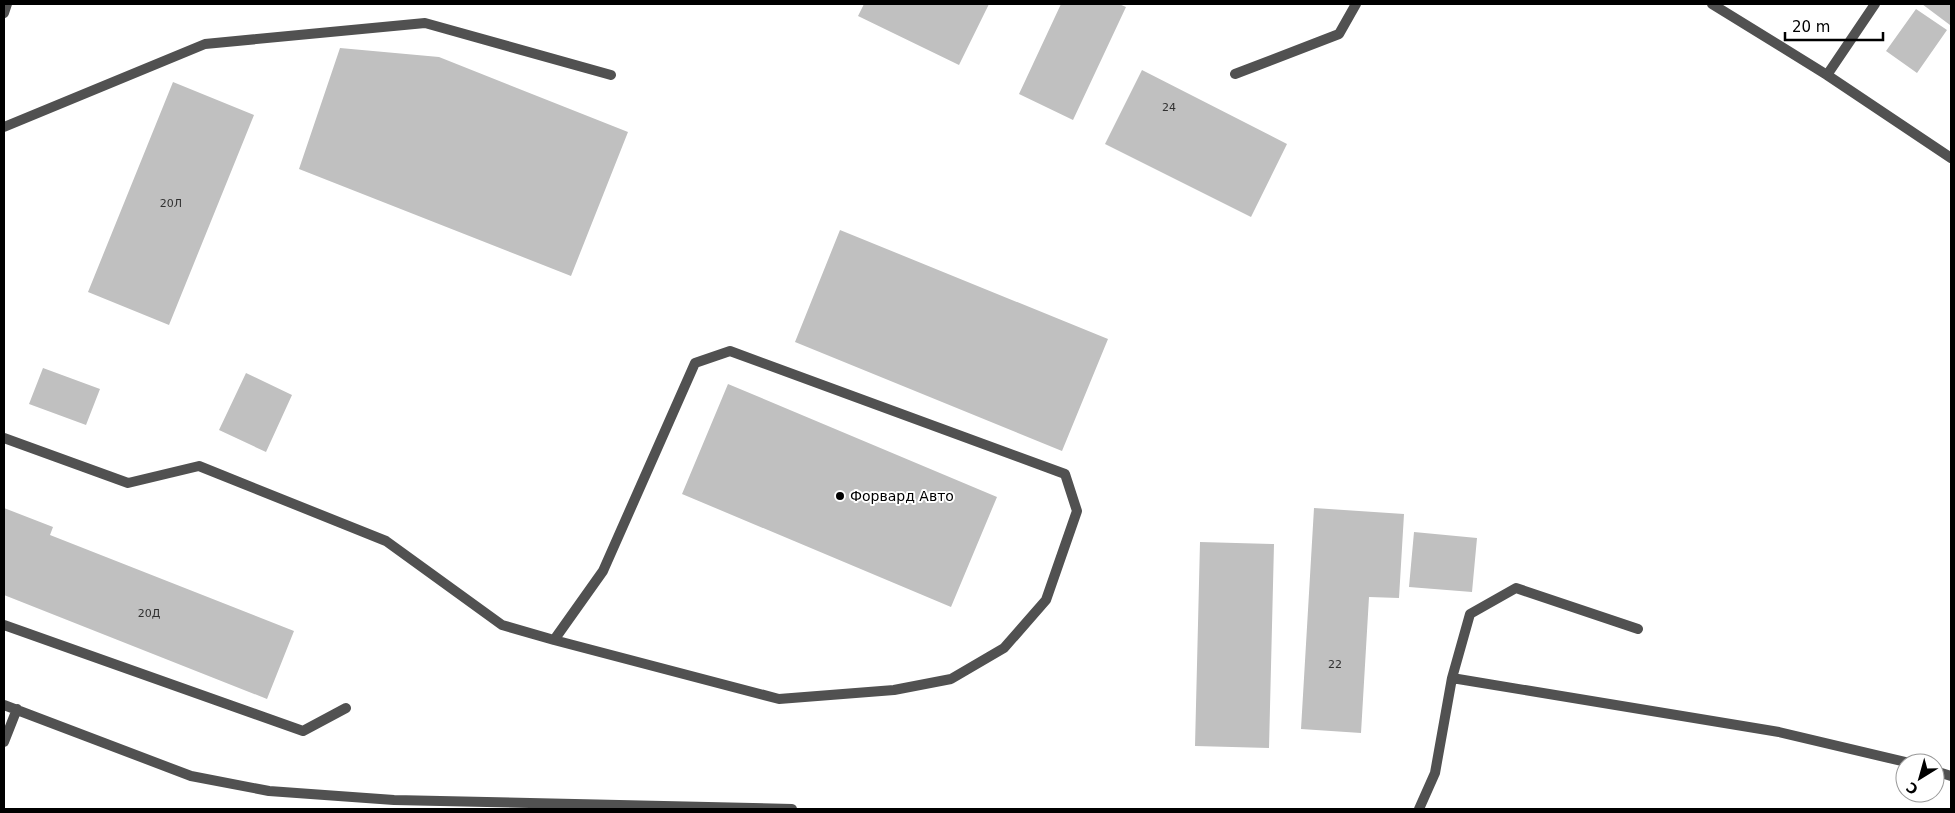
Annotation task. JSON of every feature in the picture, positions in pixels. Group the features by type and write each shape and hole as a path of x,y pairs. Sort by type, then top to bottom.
{"street":[{"path":"4,13 7,4"},
{"path":"1235,74 1339,34 1356,4"},
{"path":"1712,4 1827,75 1951,158"},
{"path":"1827,75 1875,4"},
{"path":"4,127 205,44 425,23 611,75"},
{"path":"4,438 128,483 199,466 386,541 502,624 554,640 780,699 894,690 951,678 1004,648 1046,600 1077,511 1064,474 730,351 695,363 603,571 554,640"},
{"path":"1419,809 1435,773 1452,678 1470,614 1516,588 1638,629"},
{"path":"4,625 303,731 346,708"},
{"path":"1452,678 1779,732 1895,759"},
{"path":"4,704 192,776 269,791 394,800 792,809"},
{"path":"4,742 17,709"}],"building":[{"path":"864,4 989,4 959,65 858,16"},
{"path":"1061,4 1119,4 1126,7 1073,120 1019,94"},
{"path":"1922,4 1951,4 1950,25"},
{"path":"1916,9 1947,30 1917,73 1886,51"},
{"path":"340,48 439,57 628,132 571,276 299,169"},
{"path":"1142,70 1287,144 1251,217 1105,144"},
{"path":"173,82 254,115 169,325 88,292"},
{"path":"840,230 1108,339 1062,451 795,342"},
{"path":"43,368 100,389 86,425 29,404"},
{"path":"246,373 292,395 266,452 219,430"},
{"name":"Форвард Авто","path":"728,384 997,497 951,607 682,494"},
{"path":"4,508 53,527 50,535 294,631 267,699 4,595"},
{"path":"1314,508 1404,514 1399,598 1369,597 1361,733 1301,729"},
{"path":"1414,532 1477,538 1472,592 1409,587"},
{"path":"1200,542 1274,544 1269,748 1195,746"}],"place":[{"name":"Форвард Авто","path":"840,496"}]}
